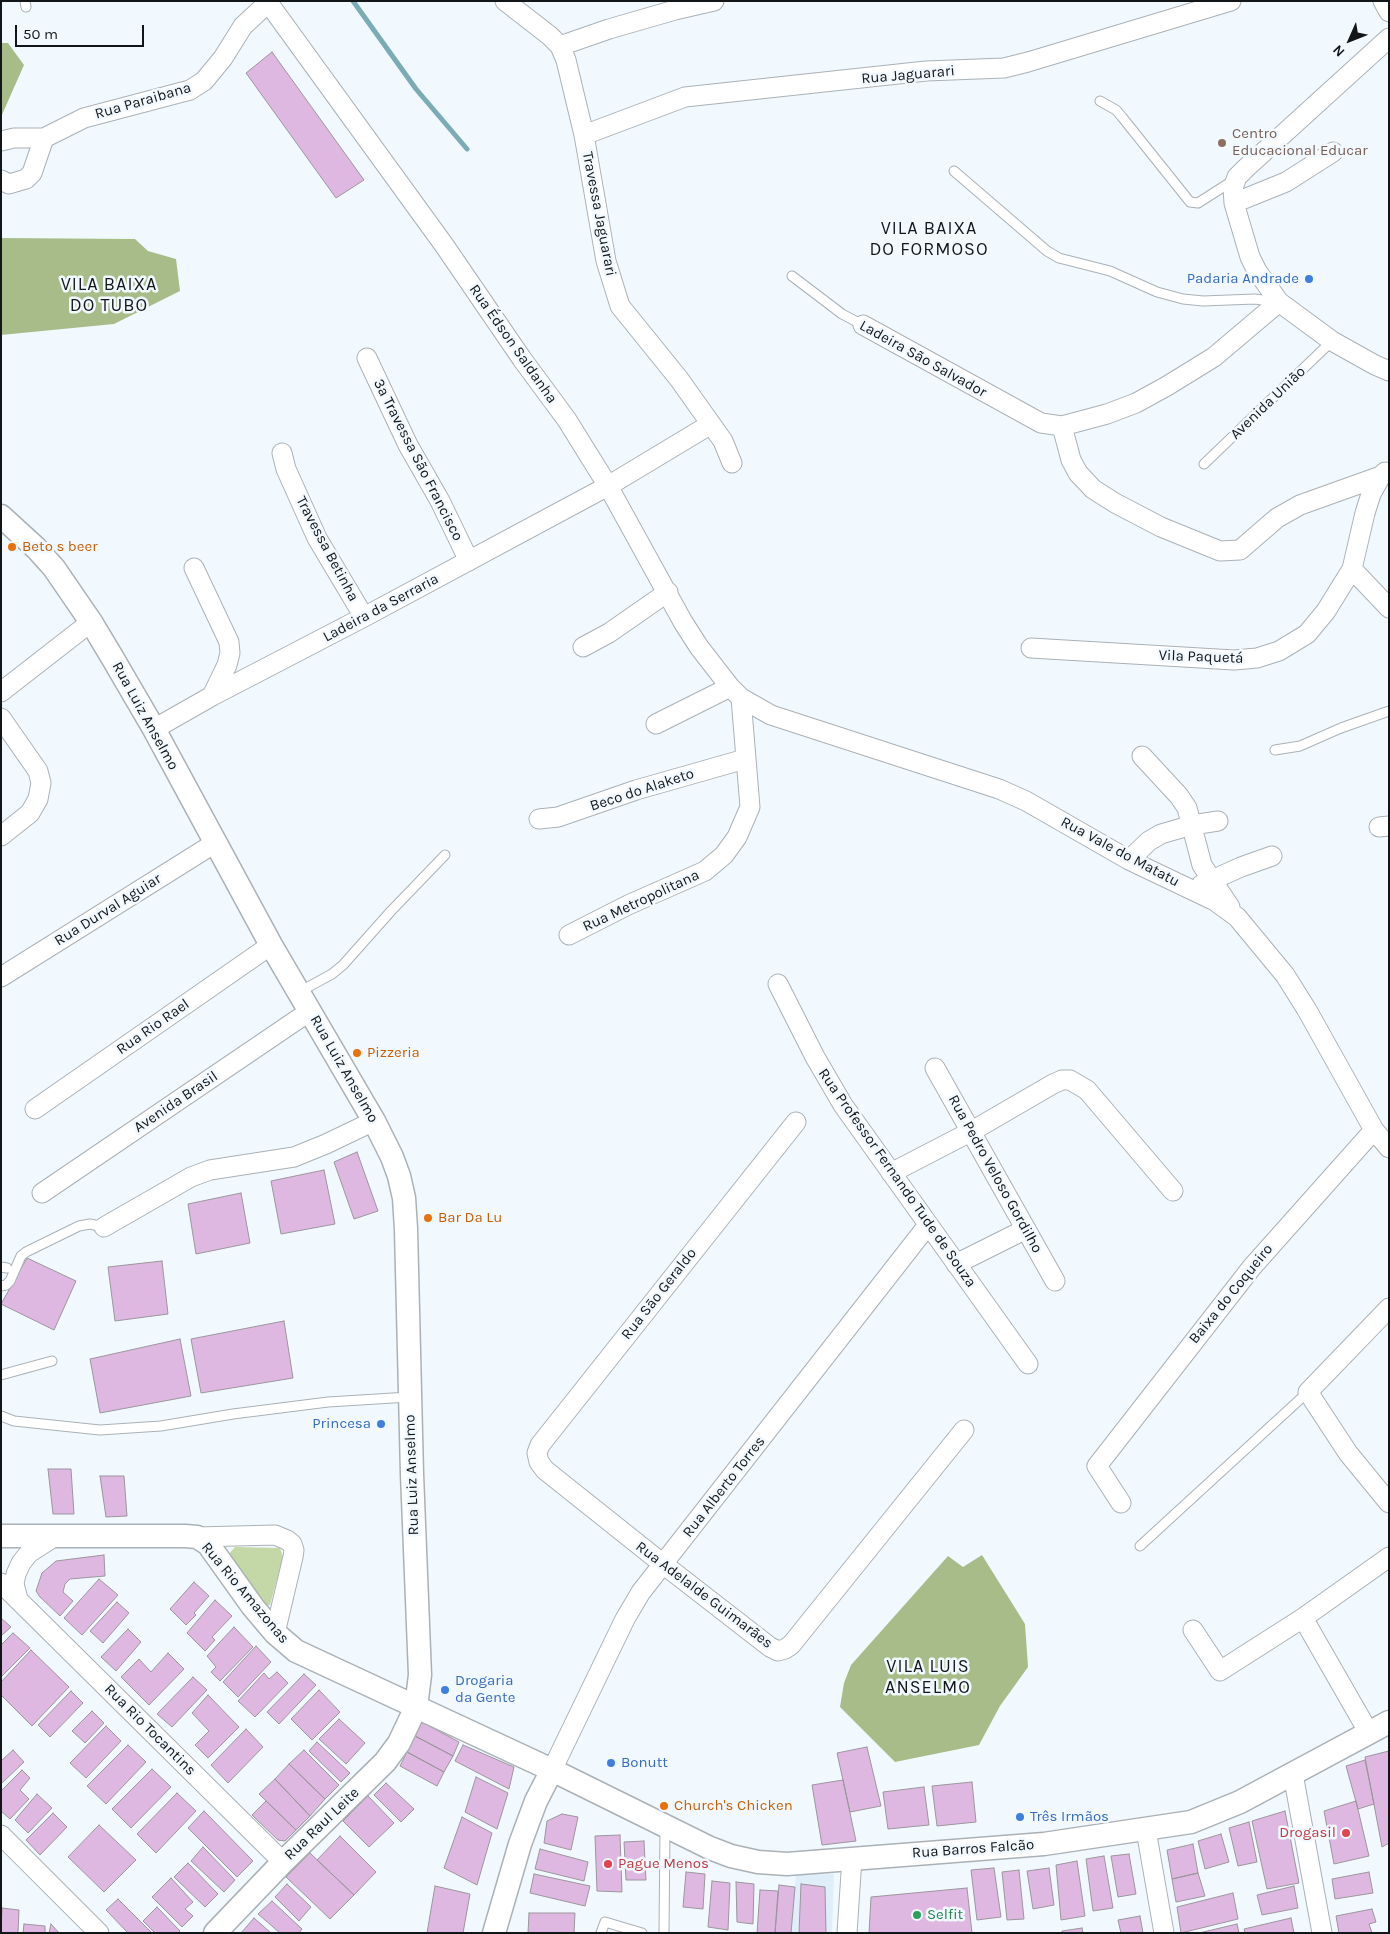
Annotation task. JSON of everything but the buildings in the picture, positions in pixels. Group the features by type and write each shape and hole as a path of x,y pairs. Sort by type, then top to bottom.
{"street":[{"name":"Travessa Jaguarari","path":"505,1 560,46 566,60 584,135 606,261 620,306 679,379 712,424 723,441 732,463"},
{"path":"560,46 609,28 714,1"},
{"name":"Rua Jaguarari","path":"584,135 685,97 926,71 1004,68 1037,60 1231,1"},
{"path":"1383,1 1389,12"},
{"name":"Rua Paraibana","path":"1,141 14,138 44,138 84,118 190,90 204,82 223,58 244,26 269,2"},
{"name":"Rua Édson Saldanha","path":"269,2 567,420 608,486 699,647 736,692"},
{"path":"1389,38 1304,114 1237,178 1233,188 1234,204 1250,257 1257,271 1279,302 1332,341 1389,371"},
{"path":"1,180 9,184 26,179 32,173 44,138"},
{"path":"1234,204 1286,182 1333,152"},
{"path":"1279,302 1214,357 1168,386 1136,403 1107,414 1062,426 1071,460 1078,473 1093,489 1115,503 1161,527 1220,552 1240,550 1277,518 1300,506 1385,472"},
{"name":"Ladeira São Salvador","path":"863,325 1035,420 1041,423 1062,426"},
{"name":"3ª Travessa São Francisco","path":"367,358 408,444 440,501 469,561"},
{"name":"Ladeira da Serraria","path":"154,729 212,696 608,486 712,424"},
{"name":"Travessa Betinha","path":"282,453 286,469 317,538 364,617"},
{"name":"Vila Paquetá","path":"1031,648 1234,660 1256,658 1279,651 1307,634 1326,611 1352,568 1371,494 1385,472"},
{"name":"Rua Luiz Anselmo","path":"1,516 36,548 54,568 91,622 154,729 271,945 374,1121 399,1176 404,1198 406,1229 420,1675 416,1707"},
{"path":"194,568 228,642 230,653 212,696"},
{"path":"1352,568 1389,608"},
{"path":"583,648 609,633 668,592"},
{"path":"1,692 91,622"},
{"path":"656,724 736,692"},
{"name":"Rua Metropolitana","path":"569,935 628,905 705,871 724,854 738,837 750,808 736,692"},
{"name":"Rua Vale do Matatu","path":"736,692 771,715 999,789 1026,801 1129,860 1215,901 1236,916 1285,975 1307,1010 1374,1130 1389,1148"},
{"path":"1,718 38,771 41,783 38,799 30,813 1,836"},
{"path":"1142,756 1179,796 1187,808 1202,865 1236,916"},
{"name":"Beco do Alaketo","path":"539,819 558,817 636,790 745,759"},
{"path":"1129,860 1149,841 1161,834 1192,824 1218,820"},
{"name":"Rua Durval Aguiar","path":"1,977 216,843"},
{"path":"1193,889 1212,879 1272,856"},
{"name":"Rua Rio Rael","path":"35,1110 271,945"},
{"name":"Rua Professor Fernando Tude de Souza","path":"778,984 815,1057 838,1097 1028,1364"},
{"name":"Avenida Brasil","path":"42,1193 305,1001"},
{"name":"Rua Pedro Veloso Gordilho","path":"935,1068 1055,1281"},
{"path":"891,1173 972,1131 1052,1084 1062,1080 1070,1080 1087,1090 1173,1191"},
{"path":"104,1227 191,1177 210,1170 294,1157 374,1121"},
{"name":"Rua Sāo Geraldo","path":"545,1470 539,1462 537,1453 540,1445 796,1122"},
{"name":"Baixa do Coqueiro","path":"1121,1503 1097,1466 1252,1267 1374,1130"},
{"name":"Rua Alberto Torres","path":"552,1770 625,1619 641,1592 928,1225"},
{"path":"956,1264 1026,1229"},
{"path":"1389,1308 1308,1392 1348,1453 1389,1504"},
{"name":"Rua Adelalde Guimarães","path":"545,1470 663,1564 770,1647 778,1651 786,1649 791,1644 964,1430"},
{"name":"Rua Rio Amazonas","path":"1,1536 197,1537 208,1544 253,1606 275,1632 296,1651 552,1770"},
{"path":"197,1537 275,1536 282,1537 292,1544 294,1550 293,1557 275,1632"},
{"path":"18,1599 14,1584 21,1563 28,1553 54,1537"},
{"path":"1193,1630 1220,1671 1303,1618 1389,1557"},
{"name":"Rua Rio Tocantins","path":"1,1582 283,1862"},
{"path":"1303,1618 1369,1733"},
{"name":"Rua Raul Leite","path":"215,1933 283,1862 384,1762 399,1743 416,1707"},
{"name":"Rua Barros Falcão","path":"552,1770 710,1848 731,1856 758,1862 787,1864 1044,1844 1191,1822 1217,1813 1389,1722"},
{"path":"494,1933 520,1844 536,1801 552,1770"},
{"path":"1293,1774 1322,1933"},
{"path":"1146,1830 1164,1933"},
{"path":"1,1835 99,1933"},
{"path":"847,1933 852,1858"}],"lane":[{"path":"1100,101 1116,110 1190,202 1198,203 1237,178"},
{"path":"954,170 1047,251 1059,258 1110,271 1157,292 1183,299 1203,301 1255,299 1279,302"},
{"name":"Ladeira São Salvador","path":"792,276 842,314 863,325"},
{"name":"Avenida União","path":"1204,464 1332,341"},
{"path":"1275,750 1300,746 1341,728 1389,711"},
{"path":"305,1001 332,974 343,966 397,903 445,855"},
{"path":"1,1286 6,1285 10,1281 21,1256 26,1252 79,1226 90,1224 104,1227"},
{"path":"1,1375 52,1361"},
{"path":"1140,1546 1308,1392"},
{"path":"1,1416 14,1421 100,1430 160,1426 233,1414 328,1402 410,1397"},
{"path":"664,1933 665,1827"},
{"path":"601,1933 605,1922 642,1933"}],"shaded area":[{"path":"796,1873 834,1874 832,1933 791,1933"}],"green space":[{"path":"1,43 8,43 24,65 1,117"},
{"path":"1,238 135,239 148,251 176,259 180,291 114,324 1,335"},
{"path":"235,1547 280,1548 283,1557 270,1605 263,1606 228,1555"},
{"path":"982,1555 1025,1624 1028,1667 1000,1706 979,1745 895,1762 840,1707 844,1683 851,1665 948,1556 963,1567"}],"waterway":[{"path":"353,1 416,89 467,149"}],"place":[{"name":"Centro Educacional Educar","path":"1222,143"},
{"name":"Padaria Andrade","path":"1309,279"},
{"name":"Beto s beer","path":"12,547"},
{"name":"Pizzeria","path":"357,1053"},
{"name":"Bar Da Lu","path":"428,1218"},
{"name":"Princesa","path":"381,1424"},
{"name":"Drogaria da Gente","path":"445,1690"},
{"name":"Bonutt","path":"611,1763"},
{"name":"Church's Chicken","path":"664,1806"},
{"name":"Três Irmãos","path":"1020,1817"},
{"name":"Drogasil","path":"1346,1833"},
{"name":"Pague Menos","path":"608,1864"},
{"name":"Selfit","path":"917,1915"}],"district":[{"name":"VILA BAIXA DO FORMOSO","path":"929,239"},
{"name":"VILA BAIXA DO TUBO","path":"109,295"},
{"name":"VILA LUIS ANSELMO","path":"928,1677"}]}
